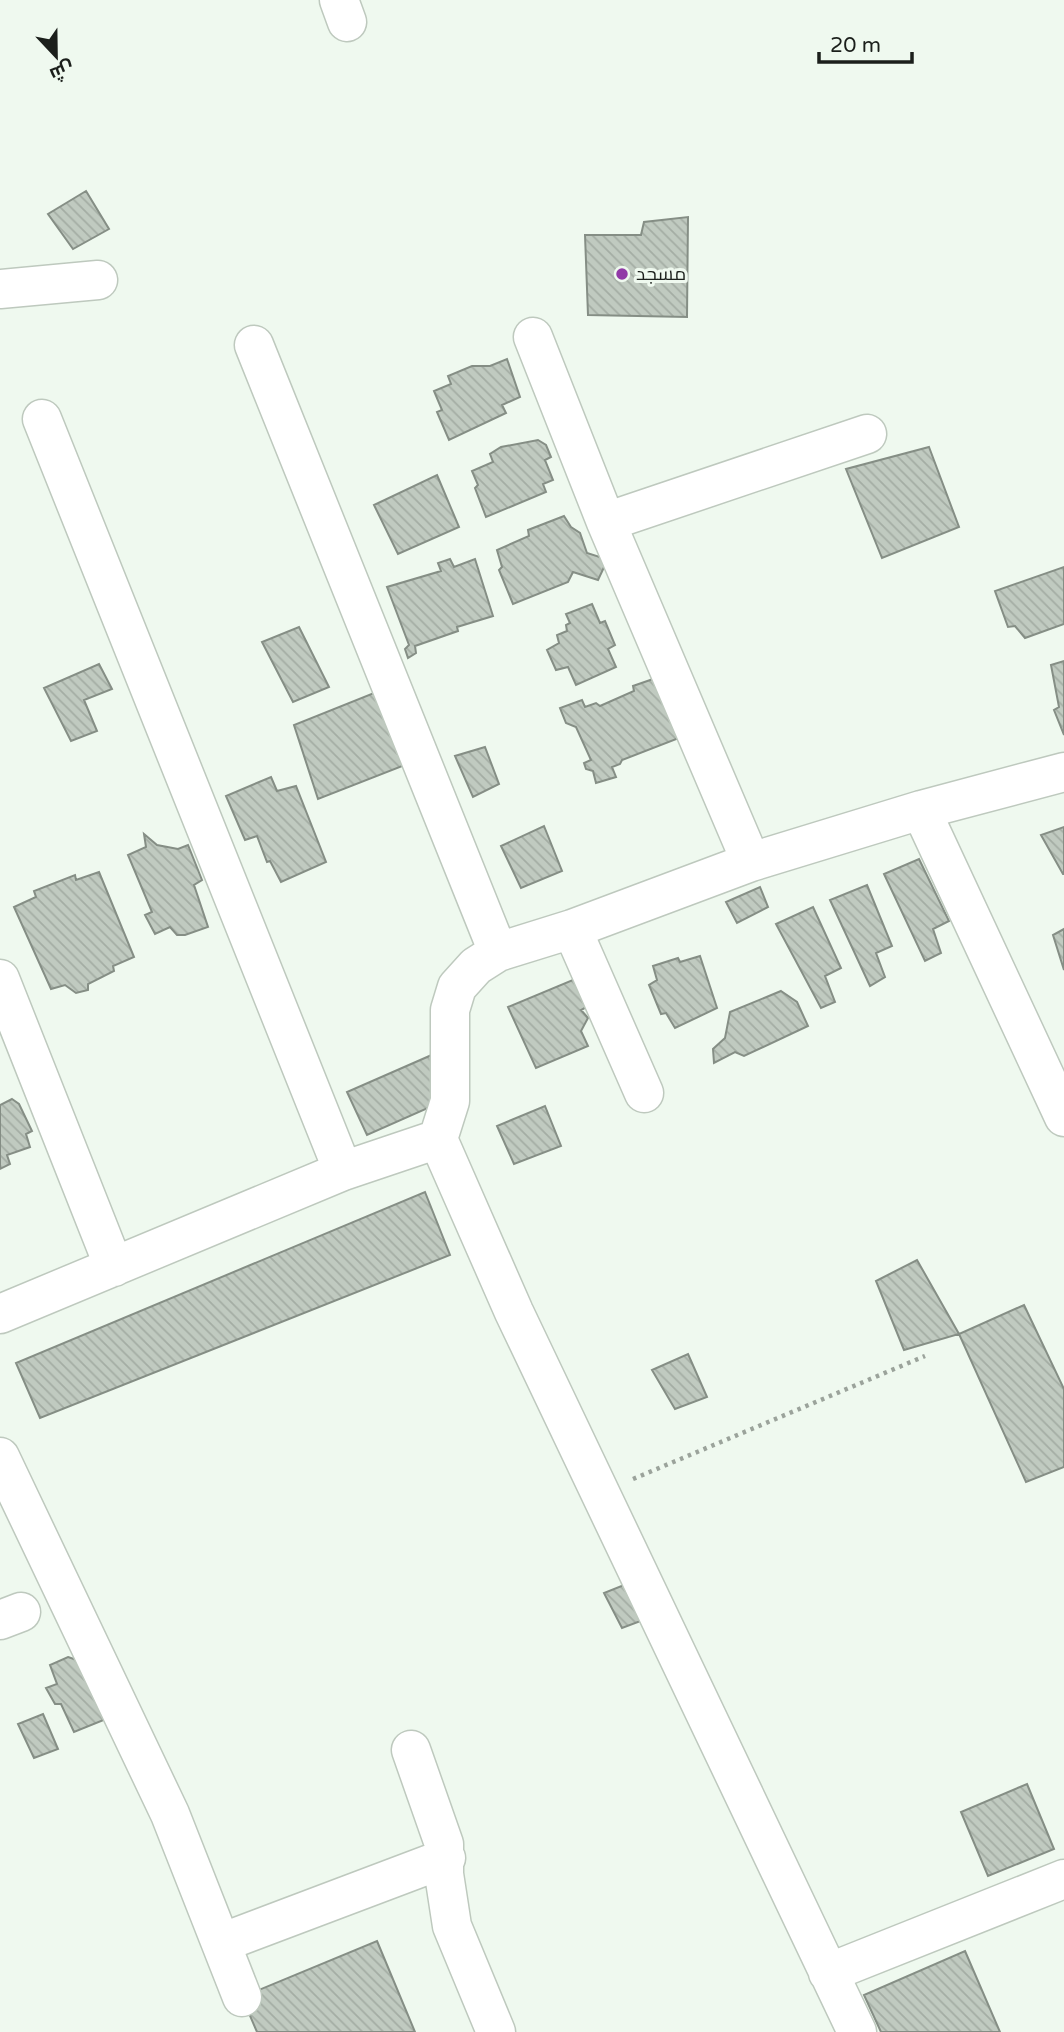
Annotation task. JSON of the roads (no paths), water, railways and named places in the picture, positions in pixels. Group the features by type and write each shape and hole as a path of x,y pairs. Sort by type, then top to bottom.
{"street":[{"path":"0,289 98,280"},
{"path":"533,337 606,522 751,862"},
{"path":"254,345 498,952"},
{"path":"42,419 343,1171"},
{"path":"606,522 867,434"},
{"path":"857,2032 500,1282 438,1139 450,1101 450,1010 457,987 476,966 498,952 572,929 751,862 922,810 1064,772"},
{"path":"922,810 1064,1117"},
{"path":"572,929 644,1093"},
{"path":"0,978 114,1266"},
{"path":"0,1314 343,1171 438,1139"},
{"path":"0,1457 170,1814 242,1997"},
{"path":"411,1750 444,1843 446,1858 443,1874 452,1926 496,2032"},
{"path":"221,1943 446,1858"},
{"path":"828,1973 1064,1880"}],"place":[{"name":"مسجد","path":"622,274"}]}
